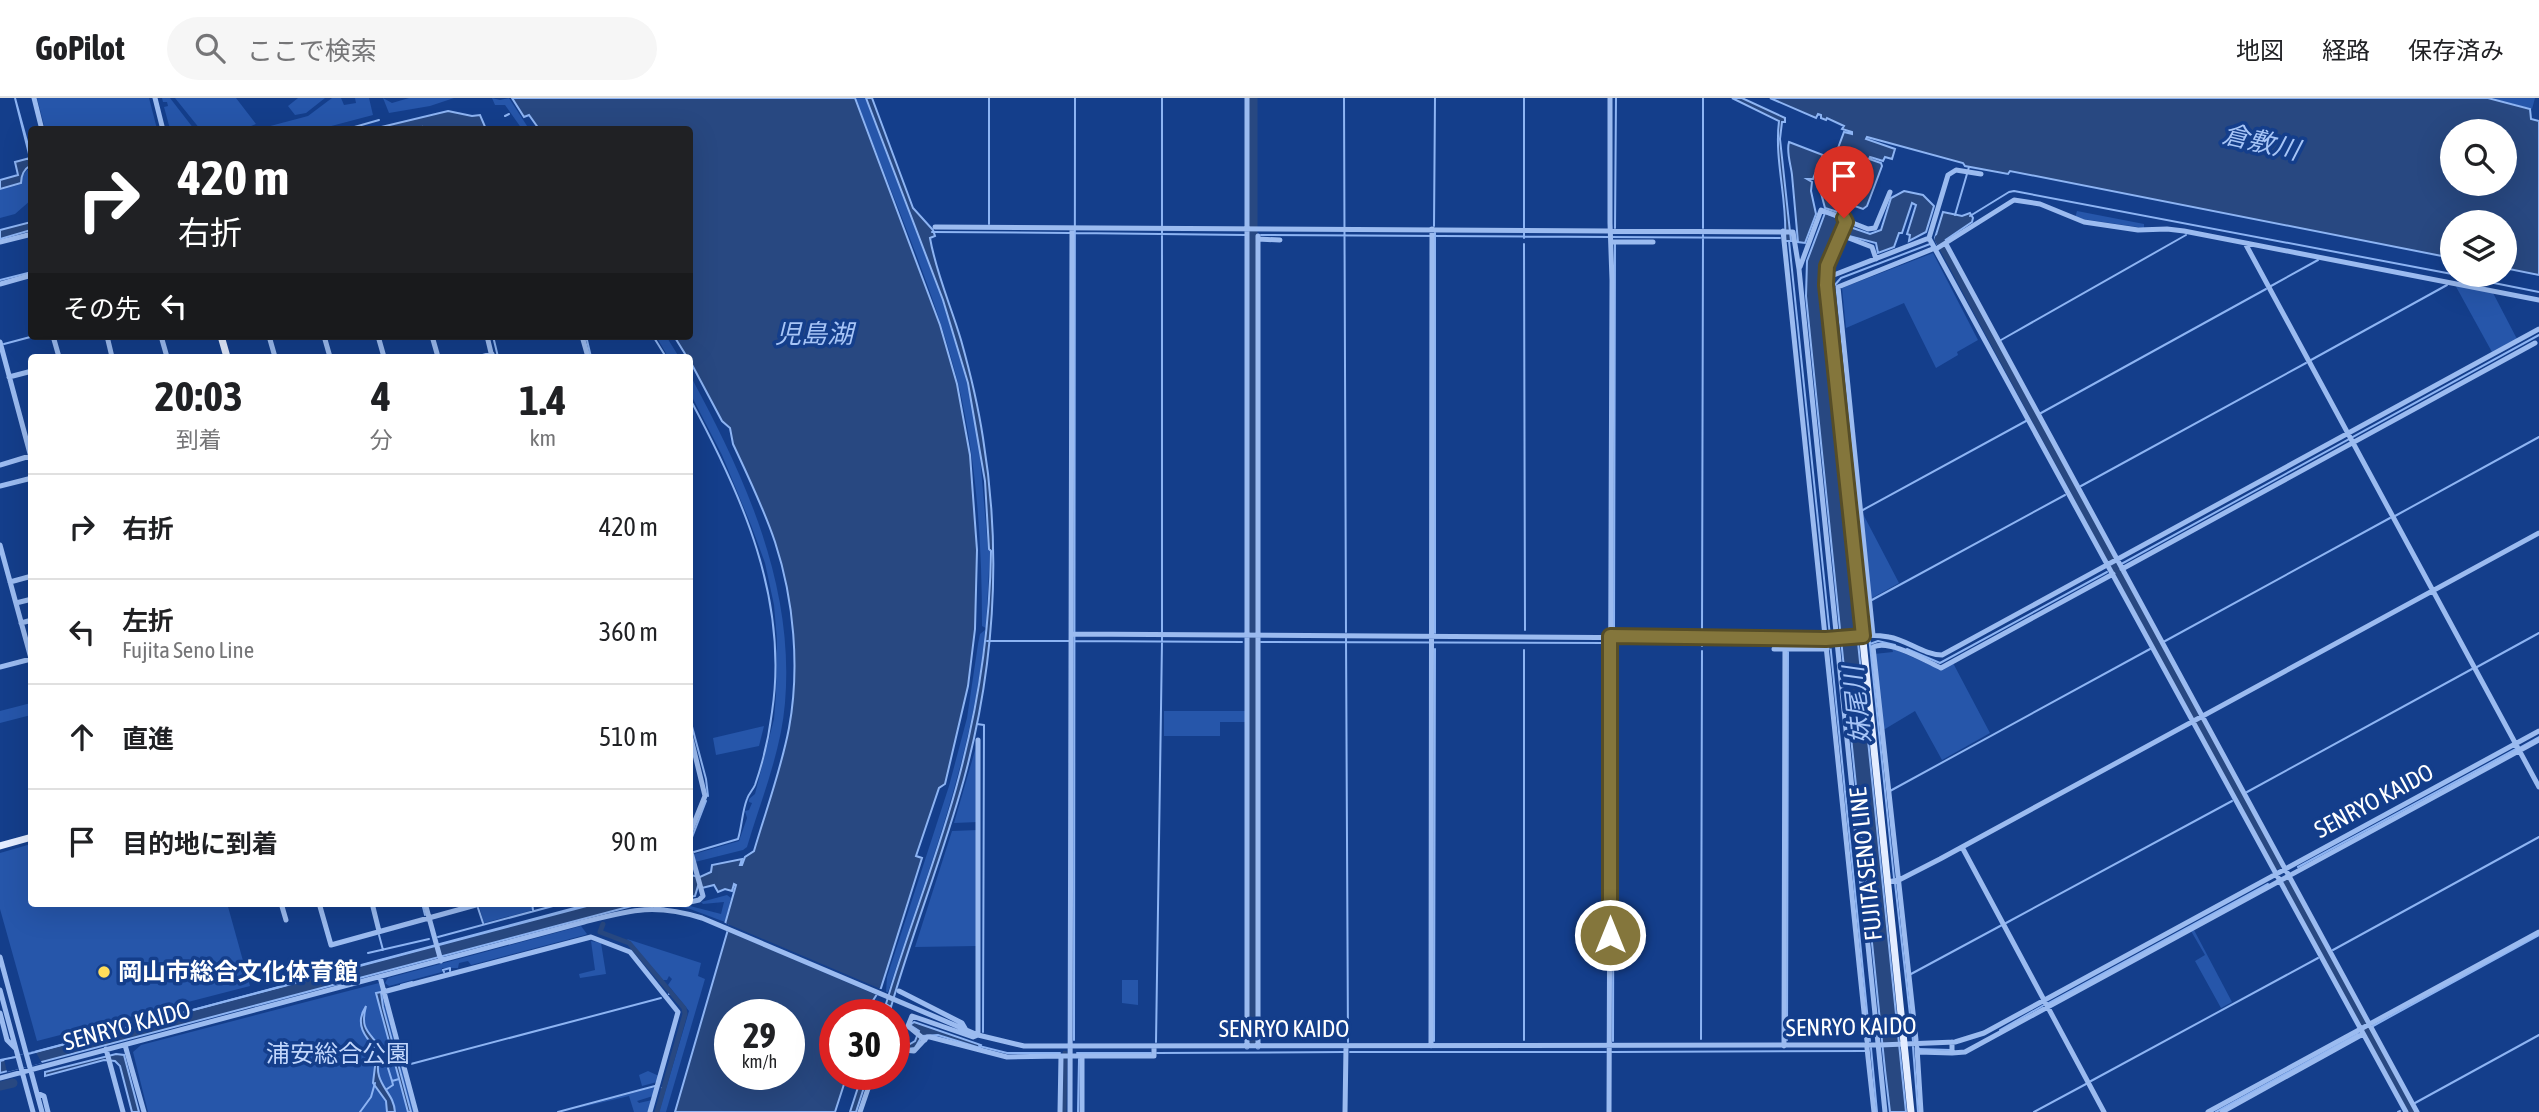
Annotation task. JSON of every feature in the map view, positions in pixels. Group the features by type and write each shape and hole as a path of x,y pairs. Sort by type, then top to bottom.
{"main road":[{"name":"FUJITA SENO LINE","path":"1826,278 1851,467 1866,636 1894,881 1911,1112"},
{"path":"0,846 28,838"}],"street":[{"path":"34,98 41,126"},
{"path":"155,98 162,126"},
{"path":"1247,98 1247,1047"},
{"path":"1609,1112 1613,636 1613,236 1610,98"},
{"path":"1845,220 1827,266 1826,278 1929,238 1944,193 1946,178 1952,172 1977,174 1979,183"},
{"path":"1799,269 1821,210 1868,229 1875,228 1890,192"},
{"path":"1866,636 1870,601 1860,511 1851,467 1838,287 1940,247 2014,200 2040,204 2073,219 2097,225 2138,230 2167,229 2539,300"},
{"path":"935,227 1247,232 1280,240"},
{"path":"1258,234 1344,229 1432,233 1523,230 1613,236 1795,235 1861,937 1874,1112"},
{"path":"1060,1112 1065,1057 1071,1048 1073,231"},
{"path":"1431,1046 1432,233"},
{"path":"1258,234 1258,1047"},
{"path":"1785,234 1832,638 1827,649 1885,1112"},
{"path":"0,242 28,235"},
{"path":"1841,235 1872,247 1876,259"},
{"path":"1613,236 1653,242"},
{"path":"1929,238 1940,247 2116,564"},
{"path":"2245,243 2539,787"},
{"path":"1940,247 2116,564 2238,795 2278,881 2327,956 2409,1105"},
{"path":"0,284 28,276"},
{"path":"1916,1040 1894,881 1889,791 1873,647 1884,644 1942,655 1994,633 2113,574 2116,564 2350,438 2539,329"},
{"path":"0,342 28,450"},
{"path":"1774,649 1832,638 1889,637 1941,668 1994,633 2116,564 2350,438 2535,343"},
{"path":"9,377 28,372"},
{"path":"0,464 28,458"},
{"path":"0,486 28,479"},
{"path":"1894,881 1962,847 2539,533"},
{"path":"0,545 28,649"},
{"path":"2113,574 2157,641 2238,795 2288,876 2327,956 2409,1105 2417,1112"},
{"path":"10,582 28,577"},
{"path":"16,603 28,600"},
{"path":"21,623 28,621"},
{"path":"1073,637 1248,635 1258,639 1433,639 1613,636 1827,649"},
{"path":"1784,1045 1786,645"},
{"path":"0,667 28,661"},
{"name":"SENRYO KAIDO","path":"0,1078 30,1068 108,1055 125,1045 440,959 628,911 657,908 682,912 721,926 978,1035 1024,1046 1154,1051 1258,1047 1346,1051 1431,1046 1609,1050 1904,1044 1952,1049 2046,1004 2284,869 2518,748 2539,731"},
{"path":"978,740 978,1035 973,1037 912,1016 909,1023 922,1037 937,1037 1007,1057 1065,1057 1154,1051"},
{"path":"1921,1112 1918,1050 1952,1049 1965,1052 2046,1004 2288,876 2518,748 2539,740"},
{"path":"693,746 705,796 693,826"},
{"path":"1962,847 2104,1112"},
{"path":"693,860 702,898 693,901"},
{"path":"282,907 286,920"},
{"path":"320,907 331,945 466,907"},
{"path":"373,907 379,931"},
{"path":"426,907 440,959"},
{"path":"584,922 591,937"},
{"path":"2208,1112 2539,932"},
{"path":"383,992 591,937 630,952 678,1012 650,1112"},
{"path":"0,957 42,1112"},
{"path":"380,977 416,1112"},
{"path":"0,990 33,1112"},
{"path":"899,991 962,1023 967,1030"},
{"path":"0,1013 7,1040 15,1048"},
{"path":"2222,1112 2366,1027"},
{"path":"910,1051 914,1051 922,1037"},
{"path":"125,1045 144,1112"},
{"path":"1345,1112 1346,1051"},
{"path":"108,1055 123,1112"},
{"path":"1082,1056 1082,1112"},
{"path":"1065,1057 1070,1112"},
{"path":"860,1112 868,1090"},
{"path":"37,1093 44,1096 48,1112"}],"green space":[{"path":"37,98 149,98 156,126 44,126"},
{"path":"162,98 170,98 192,126 169,126 164,107 168,106 167,102 163,102"},
{"path":"175,98 236,98 256,124 251,126 198,126"},
{"path":"298,98 325,98 306,113 295,115 288,106"},
{"path":"332,98 341,98 344,105 356,103 355,98 369,98 373,115 331,126 270,126 308,116"},
{"path":"383,98 392,103 409,98 454,98 430,106 389,113"},
{"path":"492,98 509,98 527,126 520,126 505,105 495,105"},
{"path":"856,98 865,98 943,302 967,383 978,433 990,551 986,628 982,626 981,565 974,473 958,383 924,275"},
{"path":"2492,98 2535,98 2532,109"},
{"path":"28,169 28,203 15,214 0,218 0,190 22,184 22,176"},
{"path":"2077,211 2144,224 2144,228 2075,218"},
{"path":"1933,253 1978,340 1936,368 1904,303 1846,328 1842,288"},
{"path":"2456,287 2492,291 2517,339 2492,352"},
{"path":"658,340 668,340 677,354 666,354"},
{"path":"693,381 747,492 762,533 782,616 786,659 783,721 770,776 747,847 695,862 694,854 739,841 747,818 745,811 749,810 752,803 749,799 755,794 774,719 776,695 777,640 774,605 765,563 722,455 693,399"},
{"path":"1862,512 1899,583 1872,598 1871,598"},
{"path":"985,630 980,676 960,767 933,859 886,992 887,977 949,786 967,718 980,634"},
{"path":"1892,648 1939,669 1953,663 1990,733 1942,760 1915,711 1885,729 1882,728 1874,654 1893,652"},
{"path":"28,704 28,716 0,723 0,711"},
{"path":"1164,711 1245,711 1245,722 1220,722 1220,736 1164,736"},
{"path":"764,726 759,746 716,755 713,738"},
{"path":"976,747 978,822 954,823"},
{"path":"978,830 976,946 915,947 952,831"},
{"name":"浦安総合公園","path":"28,845 28,907 228,907 250,986 37,1041 0,909 0,853"},
{"path":"727,895 731,898 725,922 680,907 693,907 721,914 724,902 701,902"},
{"path":"479,907 532,907 533,910 484,923"},
{"path":"581,926 587,934 471,965 468,961 459,963 458,968 442,968 442,972 389,986 385,983 388,978"},
{"path":"2194,930 2232,1002 2221,1008 2195,961 2205,955 2191,931"},
{"path":"627,939 701,963 698,976 705,979 666,1112 659,1112 689,1011 668,985 672,979 669,976 667,980 663,980"},
{"path":"591,941 601,943 606,974 580,978 579,974 595,970"},
{"path":"1122,980 1138,980 1138,1005 1122,1003"},
{"name":"浦安総合公園","path":"379,983 414,1112 148,1112 133,1052 141,1045"},
{"path":"648,1071 659,1076 657,1082 642,1086 639,1075"},
{"path":"655,1087 653,1096 637,1101 639,1103 652,1100 648,1112 634,1112 629,1096 574,1109"}],"water":[{"path":"15,98 28,145 28,150"},
{"name":"児島湖","path":"512,98 855,98 940,325 957,384 970,455 977,550 975,629 968,686 945,784 939,788 916,856 922,858 881,988 874,999 819,999 819,1090 842,1090 835,1112 675,1112 729,926 725,924 736,885 734,884 732,891 725,889 718,892 714,885 702,888 698,886 693,896 693,876 700,877 711,872 712,865 742,859 742,865 745,857 754,851 778,775 789,728 794,682 791,611 775,542 733,444 730,428 722,421 693,367 693,354 685,354 676,340 693,340 693,126 537,126 529,115 524,117"},
{"path":"866,98 872,98 913,208 933,230 935,236 930,238 933,251 961,340 979,413 989,481 994,567 989,652 983,694 964,779 894,999 888,999 951,806 972,721 986,636 991,551 985,481 968,383 943,300"},
{"path":"1732,98 1742,98 1785,118 1780,139 1791,241 1785,241 1785,211 1778,151 1779,121"},
{"name":"倉敷川","path":"1770,98 2488,98 2530,109 2531,119 2539,121 2539,275 2517,271 2517,210 2440,210 2440,256 2010,171 2008,174 1965,166 1963,163 1867,137 1866,139 1895,149 1892,159 1885,157 1883,161 1870,157 1869,159 1881,163 1882,166 1867,206 1863,209 1852,205 1848,211 1843,210 1841,213 1825,208 1821,193 1823,187 1826,187 1825,183 1844,132 1852,132 1842,129 1844,126 1827,118 1821,118 1818,114 1816,118"},
{"path":"448,111 480,115 485,126 386,126"},
{"path":"1789,142 1823,155 1813,179 1807,179 1812,182 1811,191 1816,214 1805,243 1798,242"},
{"path":"28,159 28,167 23,172 21,183 0,189 0,180 18,175 15,162"},
{"path":"1904,191 1923,195 1934,206 1926,232 1909,241 1910,235 1907,234 1916,205 1912,203 1902,233 1899,233 1894,247 1878,253 1876,243 1849,236 1846,231 1850,227 1870,234 1881,230 1891,198"},
{"path":"1943,212 1962,216 1970,213 1973,218 1972,222 1938,245 1935,238"},
{"name":"妹尾川","path":"1825,213 1838,218 1839,224 1823,266 1822,290 1906,1112 1890,1112 1806,296 1807,261"},
{"path":"28,223 28,231 0,239 0,230"},
{"path":"583,907 628,907 0,1073 0,1061"},
{"path":"381,992 411,1112 408,1112 376,993"},
{"path":"366,1006 365,1025 380,1047 378,1073 393,1102 395,1112 387,1112 386,1101 373,1083 377,1050 362,1030 361,1019"},
{"path":"914,1022 981,1045 980,1048 938,1035 922,1036 915,1048 910,1049 910,1044 915,1041 919,1031 910,1025"},
{"path":"116,1054 124,1055 139,1112 132,1112 120,1066 115,1061 104,1060 45,1076 45,1072"},
{"path":"857,1090 863,1090 856,1112 850,1112"}],"pier":[{"path":"723,922 883,990 879,996 724,930"},
{"path":"35,1051 42,1063 7,1072 4,1059"}],"waterway":[{"path":"989,98 989,224"},
{"path":"1074,1040 1075,98"},
{"path":"1156,1042 1162,642 1162,98"},
{"path":"1253,98 1253,1043"},
{"path":"1344,98 1346,632"},
{"path":"1434,226 1435,98"},
{"path":"1524,98 1524,238"},
{"path":"1615,228 1616,98"},
{"path":"1703,98 1703,228"},
{"path":"505,116 509,114"},
{"path":"358,126 379,120"},
{"path":"1955,215 1969,167"},
{"path":"1970,216 2014,191 2440,272"},
{"path":"932,232 1070,233"},
{"path":"1075,233 1245,235"},
{"path":"1435,233 1435,633"},
{"path":"1261,235 1780,238"},
{"path":"1702,635 1703,235"},
{"path":"2001,340 2186,235"},
{"path":"1939,239 2277,865"},
{"path":"1789,241 1830,636"},
{"path":"1524,244 1525,630"},
{"path":"1614,634 1615,244"},
{"path":"1894,878 1833,287 1841,278 1930,244"},
{"path":"2271,286 2318,260"},
{"path":"0,280 28,273"},
{"path":"2311,360 2443,287"},
{"path":"2514,287 2539,292"},
{"path":"2041,413 2266,289"},
{"path":"2114,568 2539,335"},
{"path":"4,344 28,338"},
{"path":"494,340 497,354"},
{"path":"587,340 590,354"},
{"path":"655,340 664,354"},
{"path":"2081,486 2306,363"},
{"path":"693,405 727,473 757,549 774,629 775,670 772,712 765,749 755,785 745,804 738,839 694,852"},
{"path":"1861,511 2026,421"},
{"path":"2395,516 2539,437"},
{"path":"1870,601 2065,495"},
{"path":"2156,646 2390,518"},
{"path":"1907,649 1940,663 2107,572"},
{"path":"2477,667 2539,633"},
{"path":"1346,637 1348,1042"},
{"path":"1613,1041 1614,640"},
{"path":"987,641 1069,641"},
{"path":"1075,641 1242,642"},
{"path":"1870,644 1878,641 1895,645"},
{"path":"1261,642 1607,643"},
{"path":"1830,642 1870,1041"},
{"path":"1616,644 1782,644"},
{"path":"1787,645 1824,646"},
{"path":"1434,1041 1435,649"},
{"path":"1890,791 2150,649"},
{"path":"1524,650 1524,1040"},
{"path":"1701,1039 1702,651"},
{"path":"1787,1040 1788,652"},
{"path":"2247,792 2472,669"},
{"path":"977,724 984,725 983,1032"},
{"path":"693,730 708,796"},
{"path":"2521,747 2539,737"},
{"path":"2298,867 2516,749"},
{"path":"2238,797 2242,795"},
{"path":"693,835 706,801"},
{"path":"2006,923 2232,801"},
{"path":"2333,950 2539,837"},
{"path":"1895,883 1913,1041"},
{"path":"2049,1003 2268,884"},
{"path":"2288,884 2413,1112"},
{"path":"423,907 425,915"},
{"path":"438,937 549,907"},
{"path":"28,1054 578,907"},
{"path":"478,908 483,923"},
{"path":"603,924 600,932 629,943 684,1008 685,1014 657,1112"},
{"path":"1911,974 2002,925"},
{"path":"379,935 383,950"},
{"path":"2373,1026 2539,935"},
{"path":"368,953 429,939"},
{"path":"2091,1081 2318,958"},
{"path":"444,972 443,970 450,968 450,971"},
{"path":"401,985 412,982"},
{"path":"407,1065 661,998"},
{"path":"2000,1030 2044,1005"},
{"path":"2216,1112 2358,1034"},
{"path":"2415,1103 2539,1035"},
{"path":"979,1046 1007,1053 1060,1053"},
{"path":"1913,1047 1918,1112"},
{"path":"1871,1048 1877,1112"},
{"path":"1918,1049 1951,1050"},
{"path":"1612,1052 1865,1051"},
{"path":"1157,1053 1344,1052"},
{"path":"1350,1052 1606,1052"},
{"path":"1064,1112 1065,1053"},
{"path":"1077,1053 1151,1053"},
{"path":"0,1060 16,1057"},
{"path":"392,1081 388,1068 395,1058"},
{"path":"1078,1112 1079,1059"},
{"path":"387,1089 393,1085 392,1081 399,1079"},
{"path":"0,1086 13,1083"},
{"path":"360,1112 371,1097 375,1083"},
{"path":"2034,1112 2086,1084"},
{"path":"558,1112 655,1086"}],"place":[{"name":"岡山市総合文化体育館","path":"104,972"}],"route":[{"path":"1610,935 1610,636 1796,639 1863,636 1826,285 1827,266 1846,222 1844,218"}]}
